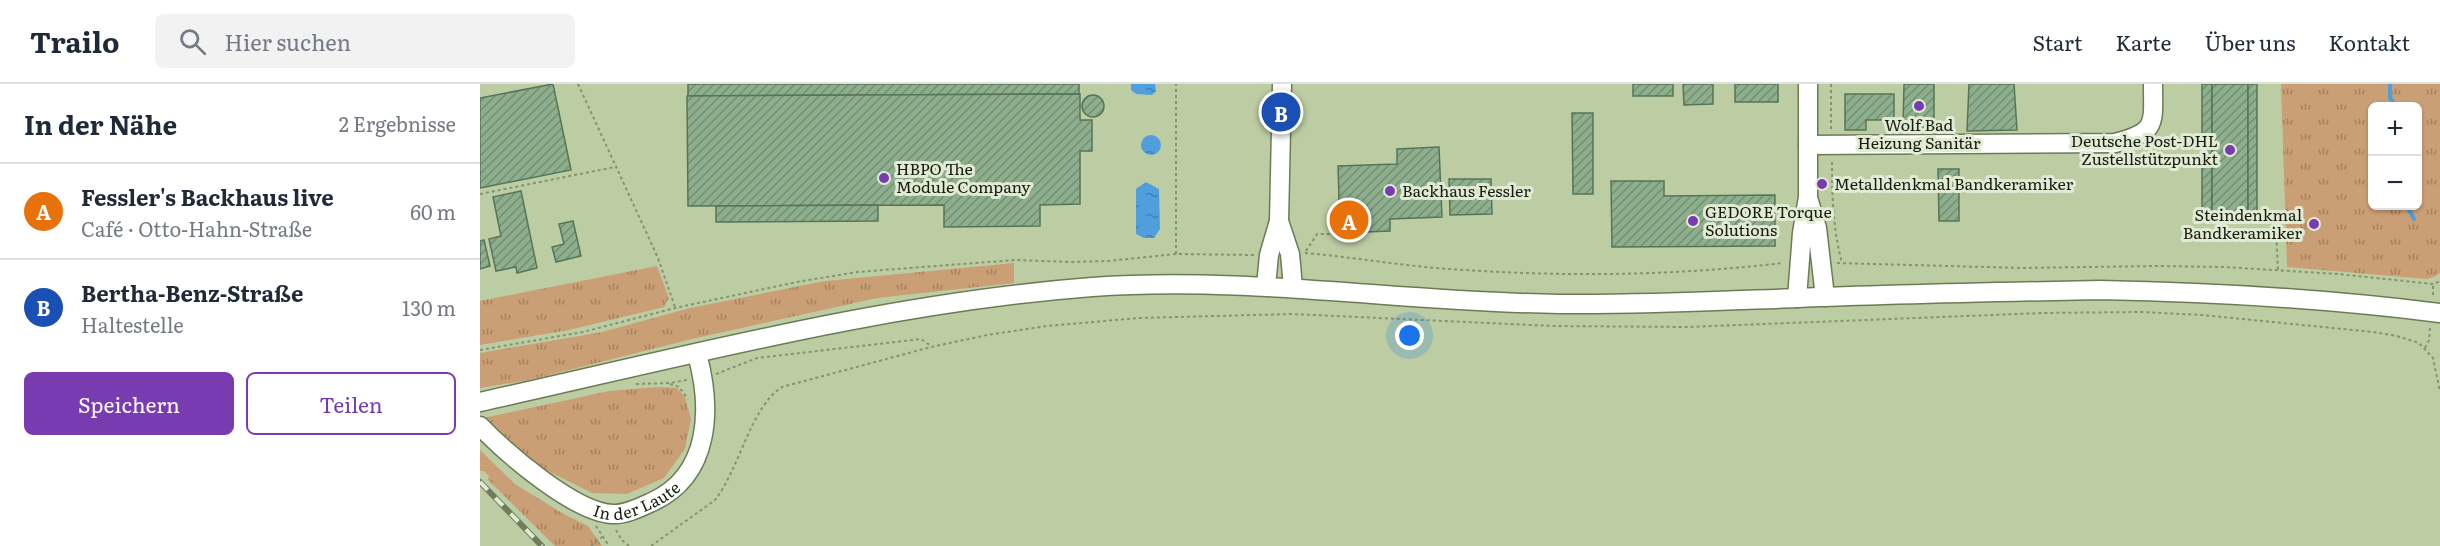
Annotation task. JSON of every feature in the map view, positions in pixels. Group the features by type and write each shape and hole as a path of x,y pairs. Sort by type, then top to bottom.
{"street":[{"path":"1266,286 1269,255 1279,221 1282,84"},
{"path":"1797,298 1808,197 1809,84"},
{"path":"1808,145 1956,146 2115,143 2146,133 2153,122 2153,84"},
{"path":"1808,197 1816,228 1825,297"},
{"path":"1279,221 1298,254 1293,287"},
{"path":"480,402 832,322 951,302 1095,287 1266,286 1556,304 1659,304 2100,290 2216,292 2303,298 2440,313"},
{"name":"In der Laute","path":"480,426 518,463 549,484 605,512 638,508 659,499 670,491 687,474 698,455 705,430 706,411 704,377 697,354"}],"path":[{"path":"578,84 658,258 675,308"},
{"path":"1176,84 1176,254"},
{"path":"1831,84 1832,201 1836,240 1842,263"},
{"path":"480,195 616,167"},
{"path":"2274,225 2278,270"},
{"path":"1298,254 1317,234 1335,234 1340,230"},
{"path":"480,350 583,332 675,308 797,282 857,272 1015,260 1108,261 1176,254 1269,255"},
{"path":"1298,254 1448,269 1602,275 1659,274 1784,263 1799,264"},
{"path":"1821,264 2023,268 2157,266 2278,270 2433,284 2440,281"},
{"path":"651,546 715,500 739,458 758,414 777,390 794,382 987,335 1047,326 1139,318 1292,314 1553,326 1688,327 2042,313 2141,312 2202,315 2397,336 2419,344 2433,358 2440,392"},
{"path":"689,400 679,387 670,383 718,374 757,358 835,347 921,339 931,347"},
{"path":"609,546 592,518 605,512 628,546"},
{"path":"591,546 602,537"}],"green space":[{"path":"2281,84 2440,84 2440,273 2427,279 2287,267"},
{"path":"1014,263 1014,283 877,298 692,339 529,380 480,388 480,353 602,332 690,308 825,281"},
{"path":"657,266 669,298 664,307 569,330 480,345 480,301"},
{"path":"658,387 677,388 685,397 691,419 685,449 664,478 627,494 592,493 538,466 483,418 609,391"},
{"path":"480,450 515,484 588,526 602,546 555,546 488,480 489,476 484,471 480,471"}],"water":[{"path":"1131,84 1155,84 1156,91 1152,95 1136,94 1131,90"},
{"path":"1151,135 1158,138 1161,145 1158,152 1151,155 1144,152 1141,145 1144,138"},
{"path":"1146,182 1159,189 1160,229 1154,238 1144,238 1136,234 1136,189"}],"building":[{"path":"553,84 571,170 480,188 480,98"},
{"path":"688,84 1079,84 1079,94 688,96"},
{"path":"1633,84 1673,84 1673,96 1633,96"},
{"path":"1683,84 1713,84 1713,104 1684,105"},
{"path":"1735,84 1778,84 1778,102 1735,102"},
{"name":"Wolf Bad Heizung Sanitär","path":"1904,84 1934,84 1934,128 1903,128"},
{"path":"1969,84 2014,84 2017,130 1967,131"},
{"path":"2202,84 2212,84 2212,216 2202,216"},
{"name":"Deutsche Post-DHL Zustellstützpunkt","path":"2212,84 2248,84 2248,216 2212,216"},
{"path":"2248,84 2257,84 2257,215 2248,215"},
{"name":"HBPO The Module Company","path":"1080,94 1080,120 1092,120 1092,151 1080,151 1080,204 1040,205 1040,226 944,227 944,205 688,206 687,96"},
{"path":"1845,94 1894,94 1894,120 1866,120 1866,130 1845,130"},
{"path":"1093,95 1101,98 1104,106 1101,114 1093,117 1085,114 1082,106 1085,98"},
{"path":"1572,113 1593,113 1593,194 1573,194"},
{"name":"Backhaus Fessler","path":"1439,147 1442,217 1390,219 1390,231 1340,233 1338,166 1397,164 1397,149"},
{"path":"1938,169 1959,169 1959,221 1939,221"},
{"path":"1449,179 1491,179 1492,214 1450,215"},
{"name":"GEDORE Torque Solutions","path":"1611,181 1664,181 1664,196 1775,195 1775,246 1612,247"},
{"path":"521,191 537,268 517,273 516,267 496,271 489,239 501,236 493,197"},
{"path":"878,205 878,221 716,222 716,206"},
{"path":"573,221 581,256 556,262 552,247 564,244 559,224"},
{"path":"484,240 490,266 480,269 480,241"}],"waterway":[{"path":"2390,84 2390,97 2393,102"},
{"path":"2409,210 2414,219"}],"railway":[{"path":"480,482 542,546"}],"place":[{"name":"Wolf Bad Heizung Sanitär","path":"1919,106"},
{"name":"Bertha-Benz-Straße","path":"1281,112"},
{"name":"Deutsche Post-DHL Zustellstützpunkt","path":"2230,150"},
{"name":"HBPO The Module Company","path":"884,178"},
{"name":"Metalldenkmal Bandkeramiker","path":"1822,184"},
{"name":"Backhaus Fessler","path":"1390,191"},
{"name":"Fessler's Backhaus live","path":"1349,220"},
{"name":"GEDORE Torque Solutions","path":"1693,221"},
{"name":"Steindenkmal Bandkeramiker","path":"2314,224"}]}
